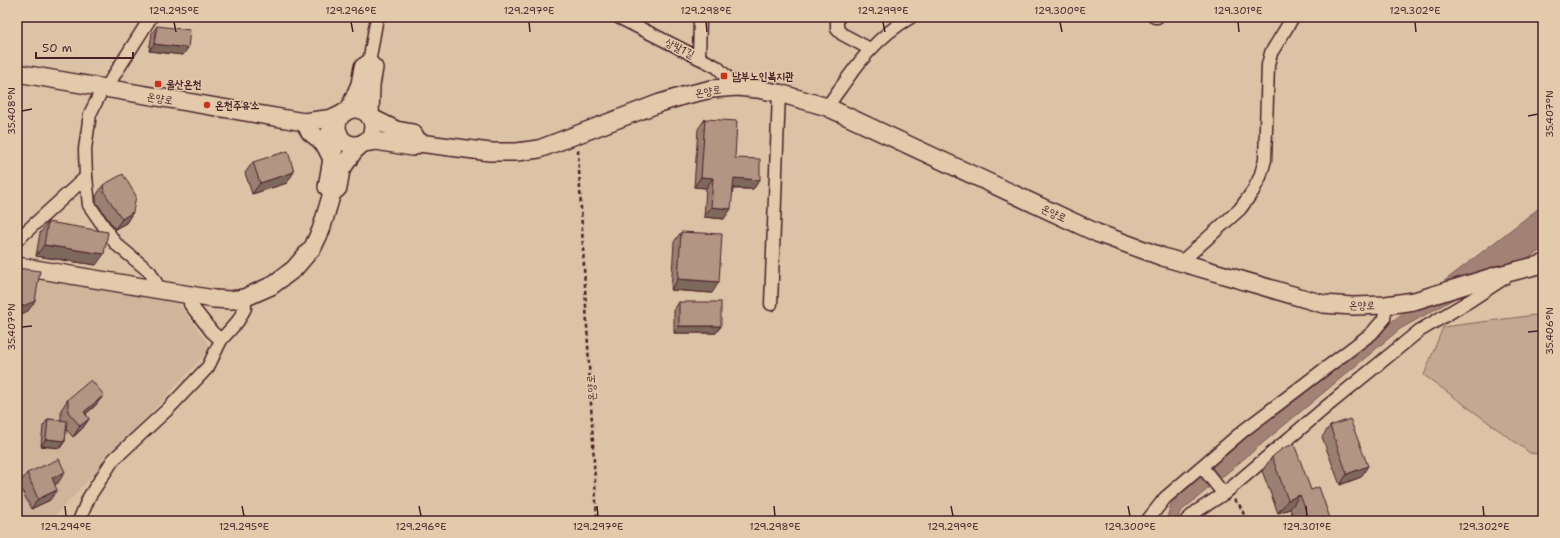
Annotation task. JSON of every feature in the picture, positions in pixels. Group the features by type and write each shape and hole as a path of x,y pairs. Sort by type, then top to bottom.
{"main road":[{"path":"17,266 191,296 231,300 244,298 271,286 283,278 313,247 321,230 332,193 338,188 341,170 354,151 368,139 373,128 370,117 371,85 374,68 369,63 363,67 360,84 346,112 338,123 339,134 335,142 327,187 332,193"},
{"name":"온양로","path":"17,73 304,122"},
{"name":"온양로","path":"363,143 376,141 412,147 419,143 490,152 517,152 539,149 660,103 712,89 737,87 779,93 827,107 1097,233 1180,262 1323,304 1386,306 1414,301 1514,271 1543,264"},
{"path":"304,122 334,118 346,112 360,110 370,117 396,130 413,133 419,143"},
{"path":"304,122 313,128 339,134 346,142 351,144 363,143"},
{"path":"304,122 310,132 319,138 326,147 332,159"}],"street":[{"path":"151,17 90,114 85,149 89,205 116,244 150,272 160,290"},
{"path":"369,63 377,17"},
{"name":"상발1길","path":"618,17 716,67 737,87"},
{"path":"699,58 700,17"},
{"path":"837,17 837,29 842,34 870,49"},
{"path":"827,107 870,49 881,38 911,17"},
{"path":"1180,262 1240,209 1253,191 1260,177 1265,160 1268,65 1271,53 1277,41 1293,17"},
{"path":"771,304 779,93"},
{"path":"17,240 86,177"},
{"path":"1186,521 1418,331 1471,300 1514,271"},
{"path":"191,296 190,304 212,332 221,340"},
{"path":"79,521 89,497 113,460 169,408 208,367 221,340 238,321 245,308 244,298"},
{"path":"1147,521 1165,498 1204,470 1243,431 1372,333 1384,319 1386,306"},
{"path":"1204,470 1222,490"}],"path":[{"name":"온양로","path":"578,135 597,521"},
{"path":"1222,490 1239,504 1247,521"}],"shaded area":[{"path":"1543,205 1543,249 1400,329 1180,512 1177,521 1166,521 1171,504 1225,450"},
{"path":"17,276 178,302 211,348 56,515 56,521 17,521"},
{"path":"1543,314 1543,455 1530,453 1424,375 1443,327"}],"building":[{"path":"157,26 190,30 188,48 154,44"},
{"path":"705,119 737,121 735,158 760,159 760,180 734,178 731,209 711,207 713,178 701,177"},
{"path":"288,151 294,172 260,183 253,162"},
{"path":"123,174 136,196 133,212 122,219 104,192 103,185"},
{"path":"48,222 108,232 104,254 44,245"},
{"path":"681,232 722,234 719,282 678,279"},
{"path":"17,268 40,271 35,301 23,306 17,305"},
{"path":"679,302 721,302 721,326 679,326"},
{"path":"91,380 104,395 84,412 89,419 80,426 68,412 68,399"},
{"path":"48,419 67,421 65,441 46,439"},
{"path":"1350,419 1368,466 1347,474 1330,426"},
{"path":"1294,444 1311,490 1319,487 1331,521 1310,521 1300,495 1288,500 1272,457 1283,448"},
{"path":"59,459 65,472 52,478 57,490 38,499 27,473"}],"place":[{"name":"남부노인복지관","path":"724,76"},
{"name":"울산온천","path":"158,84"},
{"name":"온천주유소","path":"207,105"}]}
